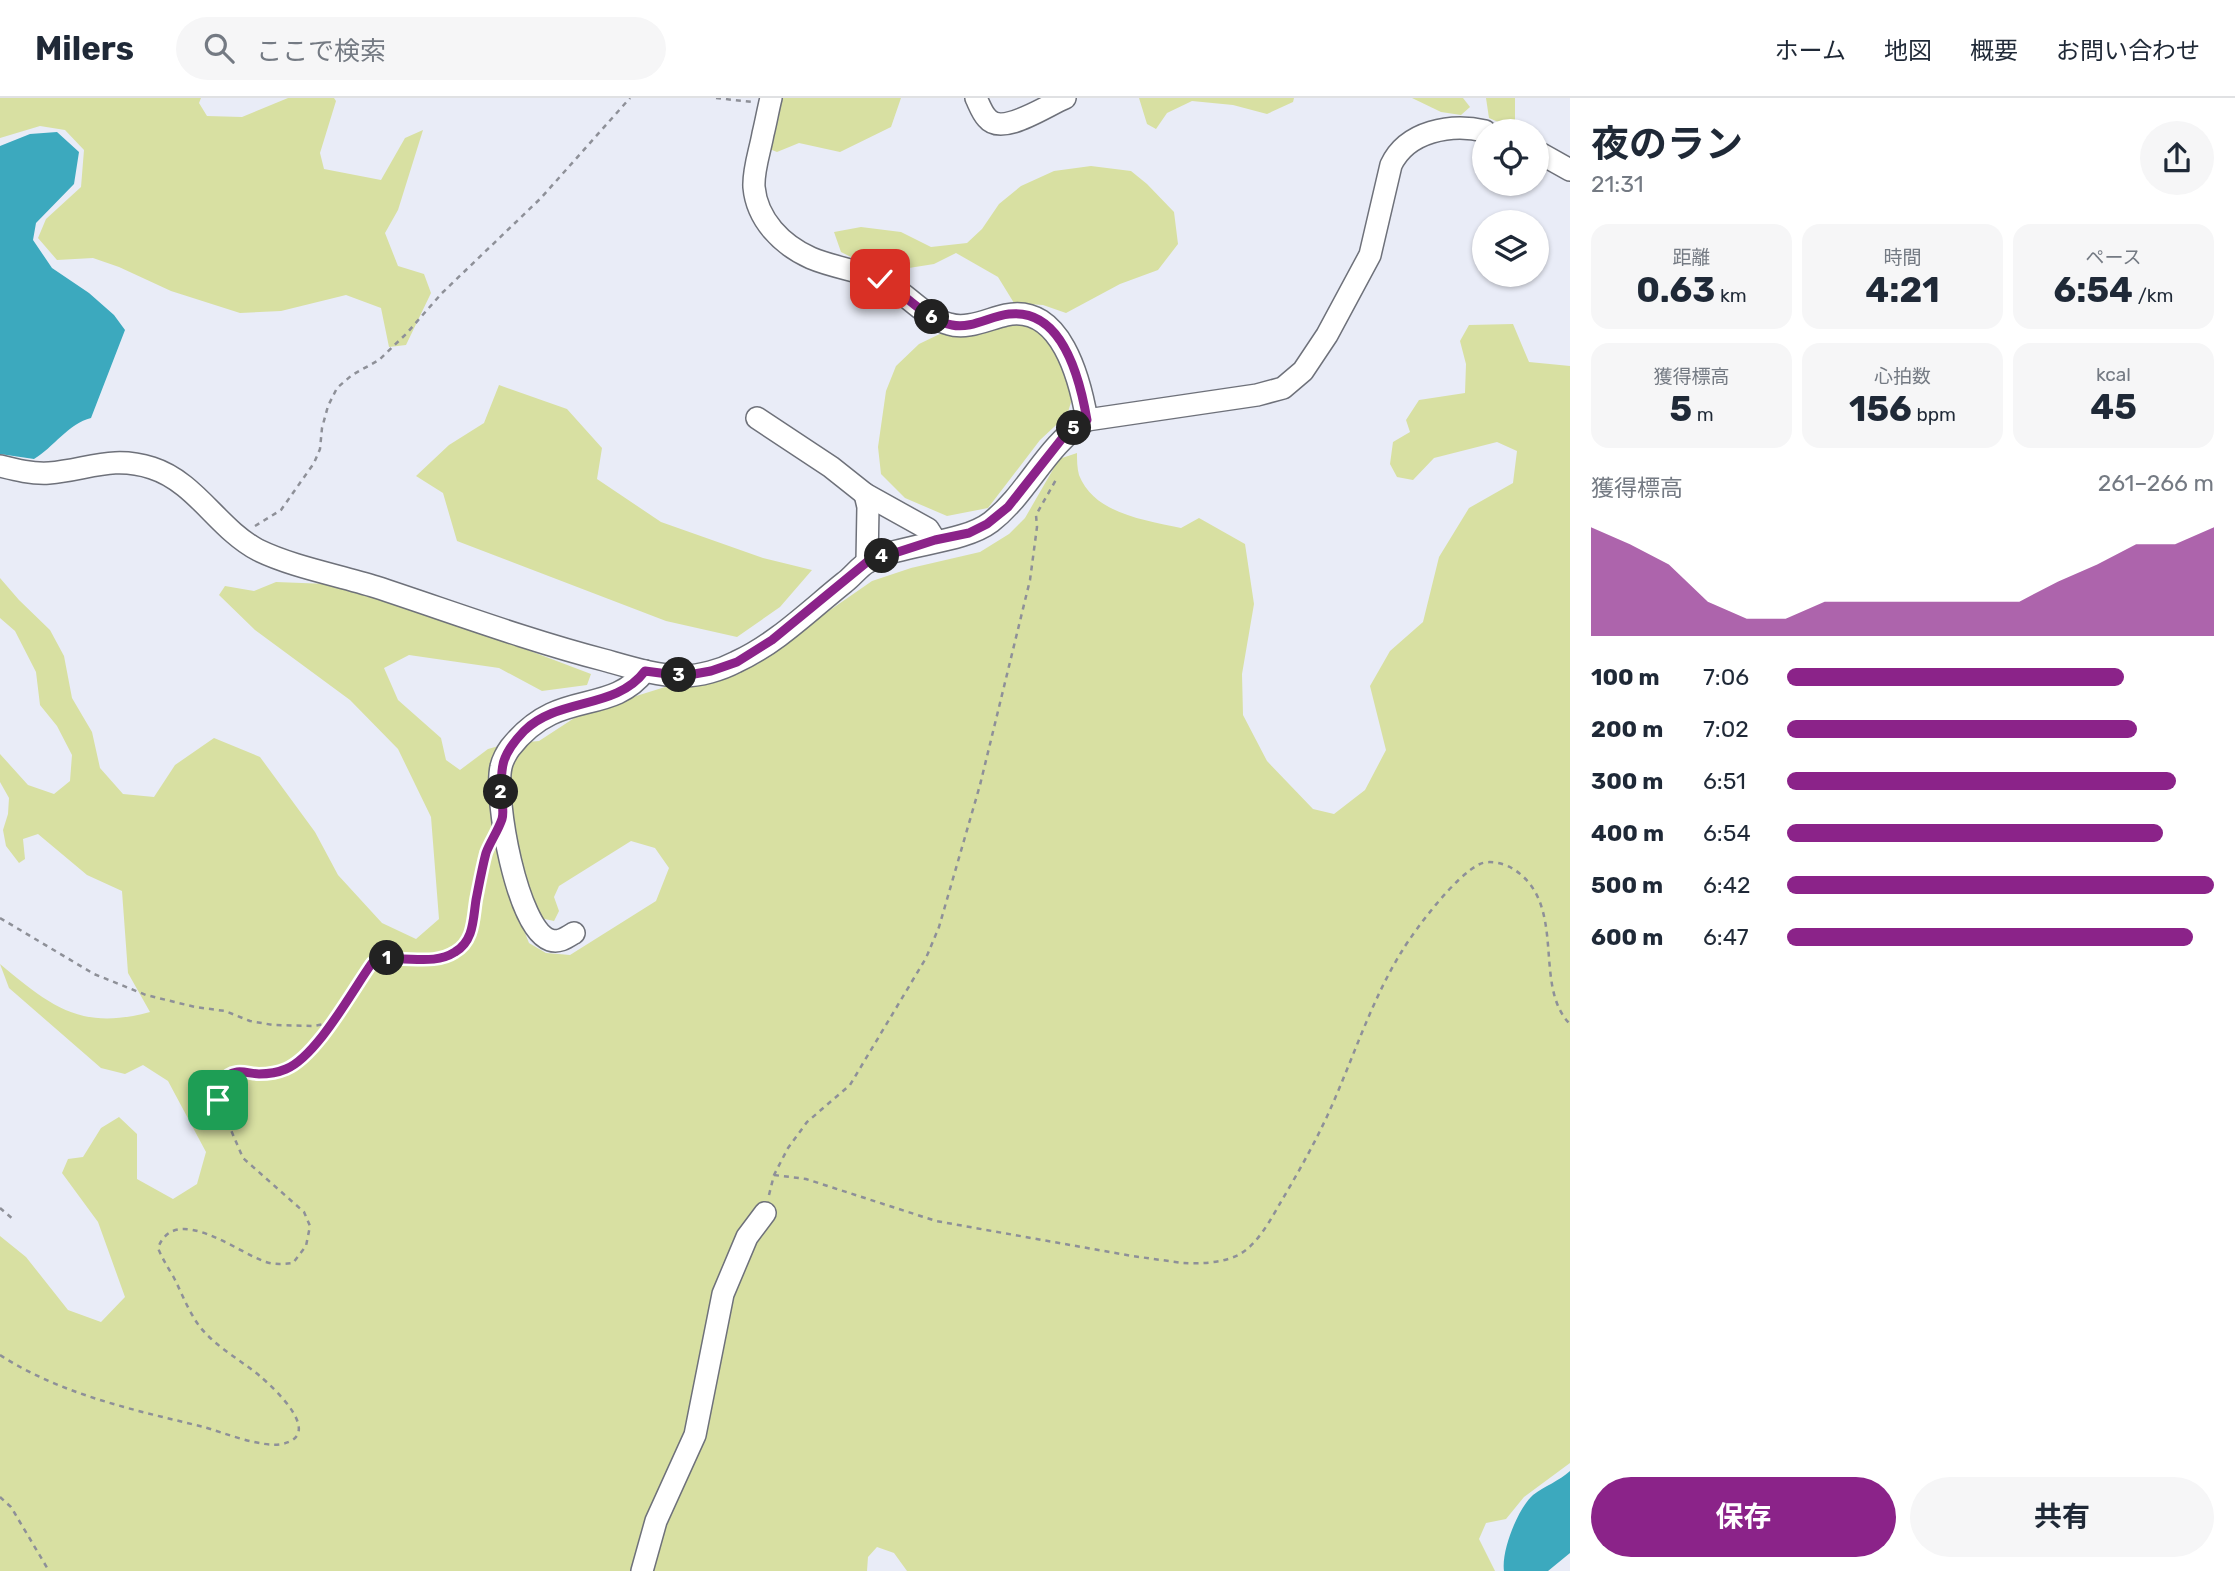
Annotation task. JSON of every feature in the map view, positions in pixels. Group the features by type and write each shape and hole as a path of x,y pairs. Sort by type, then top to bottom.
{"street":[{"path":"976,98 988,120 1000,126 1016,122 1065,98"},
{"path":"770,101 754,186 757,202 769,226 781,240 813,259 880,279 897,288 937,320 952,326 970,325 1010,314 1044,321 1061,340 1082,393 1087,420"},
{"path":"0,466 23,472 49,473 131,461 157,469 183,484 240,536 255,548 274,557 339,575 575,653 645,671 683,676 711,671 737,662 772,640 867,562 935,540 969,533 987,524 1008,507 1068,431 1087,420 1257,395 1283,388 1303,371 1327,335 1370,255 1391,164 1397,151 1409,142 1446,128 1460,126 1472,128"},
{"path":"1549,158 1570,170"},
{"path":"757,418 831,467 865,494 928,529 935,540"},
{"path":"865,494 869,507 867,562"},
{"path":"574,933 553,942 541,936 529,920 514,877 503,817 501,766 508,751 526,730 551,713 608,698 637,683 645,671"},
{"path":"642,1571 656,1521 695,1435 723,1294 747,1237 765,1213"}],"path":[{"path":"240,536 281,510 314,463 320,449 328,406 337,388 352,374 379,360 406,334 442,293 541,198 630,98"},
{"path":"716,98 770,101"},
{"path":"1060,472 1037,515 1030,580 980,785 939,927 926,958 850,1085 807,1122 788,1148 774,1175 806,1180 936,1221 1132,1256 1203,1264 1242,1253 1255,1241 1302,1167 1336,1098 1359,1036 1402,950 1453,885 1481,863 1510,866 1531,883 1544,908 1554,998 1570,1024"},
{"path":"0,1355 65,1389 128,1408 258,1442 281,1444 294,1438 299,1430 298,1419 262,1378 218,1346 200,1327 186,1306 158,1248 162,1237 169,1231 182,1228 200,1231 265,1262 281,1265 293,1263 306,1246 310,1226 304,1212 243,1158 218,1100 218,1089 225,1077 237,1072 260,1074 287,1068 321,1038 372,963 384,958 422,960 446,957 459,950 473,926 475,903 487,851 503,817"},
{"path":"0,918 94,974 146,995 195,1007 226,1011 250,1021 273,1025 313,1026 331,1023"},
{"path":"0,1208 14,1220"},
{"path":"0,1497 11,1507 48,1571"}],"green space":[{"path":"0,98 201,98 199,103 207,116 242,117 288,98 334,98 336,101 320,153 324,169 381,180 405,138 423,130 398,210 385,233 398,266 424,274 431,293 406,345 389,347 381,308 346,295 281,311 240,313 171,291 93,258 57,260 38,238 46,219 81,187 84,150 65,130 40,126 0,138"},
{"path":"770,98 901,98 891,127 840,152 799,143 777,152 767,148"},
{"path":"1139,98 1294,98 1293,102 1267,114 1233,105 1192,101 1167,113 1156,129 1147,124"},
{"path":"1412,98 1463,98 1470,107 1461,115 1441,112"},
{"path":"1486,98 1515,98 1515,119 1489,118"},
{"path":"1091,166 1131,171 1147,184 1174,212 1178,244 1158,270 1120,284 1066,313 1043,305 1014,303 998,277 956,253 934,264 909,268 865,264 841,252 834,232 861,227 901,232 931,247 967,243 982,229 999,204 1021,186 1054,171"},
{"path":"1017,322 1042,332 1059,353 1074,393 1067,415 1040,440 988,508 947,516 905,498 881,474 878,447 886,391 896,366 919,344 946,331"},
{"path":"1513,324 1529,362 1570,366 1570,1463 1524,1497 1506,1519 1486,1523 1479,1539 1495,1571 907,1571 894,1553 877,1547 868,1557 867,1571 0,1571 0,1236 26,1257 68,1310 101,1322 125,1297 98,1222 62,1173 68,1159 83,1157 101,1128 119,1117 137,1134 137,1179 173,1199 197,1184 206,1152 168,1081 143,1065 125,1074 101,1068 9,988 0,964 35,992 68,1011 104,1018 150,1012 128,973 122,891 87,875 38,834 23,839 25,859 19,863 6,846 3,830 9,798 0,782 0,754 28,785 54,794 70,781 72,755 57,726 40,705 36,672 15,631 0,618 0,578 50,630 64,656 72,698 92,732 100,768 123,794 154,797 175,765 214,738 260,757 315,832 338,875 382,923 416,939 439,919 431,817 398,749 350,700 255,630 219,595 225,586 254,591 276,582 328,584 414,607 591,674 587,685 542,691 499,668 409,655 384,668 398,700 441,738 446,760 460,770 488,749 506,744 539,741 582,713 665,687 713,682 758,664 872,581 911,568 980,552 1009,534 1025,518 1059,459 1077,453 1079,475 1086,488 1108,507 1137,518 1181,528 1199,518 1245,544 1254,604 1242,674 1243,715 1267,761 1313,809 1334,814 1365,790 1386,750 1370,686 1390,651 1423,622 1439,557 1469,508 1513,483 1517,451 1497,442 1434,458 1413,480 1397,477 1390,464 1393,442 1410,432 1406,420 1419,400 1465,393 1466,364 1460,341 1469,325","holes":["631,841 655,848 669,868 656,901 570,955 546,953 529,943 517,913 554,921 559,911 554,897 559,886"]},
{"path":"499,385 567,409 602,448 597,479 661,522 763,558 812,570 780,607 737,637 666,621 457,541 443,493 416,476 449,445 484,423"}],"water":[{"path":"57,132 79,152 74,184 36,223 33,240 52,268 89,293 114,315 125,330 91,418 68,430 34,459 0,454 0,146 30,134"},
{"path":"1570,1471 1570,1553 1548,1571 1504,1571 1508,1542 1516,1519 1527,1501"}],"route":[{"path":"218,1100 218,1089 225,1077 237,1072 260,1074 287,1068 299,1059 321,1038 372,963 384,958 422,960 446,957 464,944 473,926 475,903 487,851 503,817 501,766 508,751 526,730 551,713 608,698 637,683 645,671 683,676 711,671 737,662 772,640 867,562 935,540 969,533 987,524 1008,507 1068,431 1087,420 1082,393 1061,340 1044,321 1010,314 970,325 952,326 923,311 897,288 880,279"}]}
